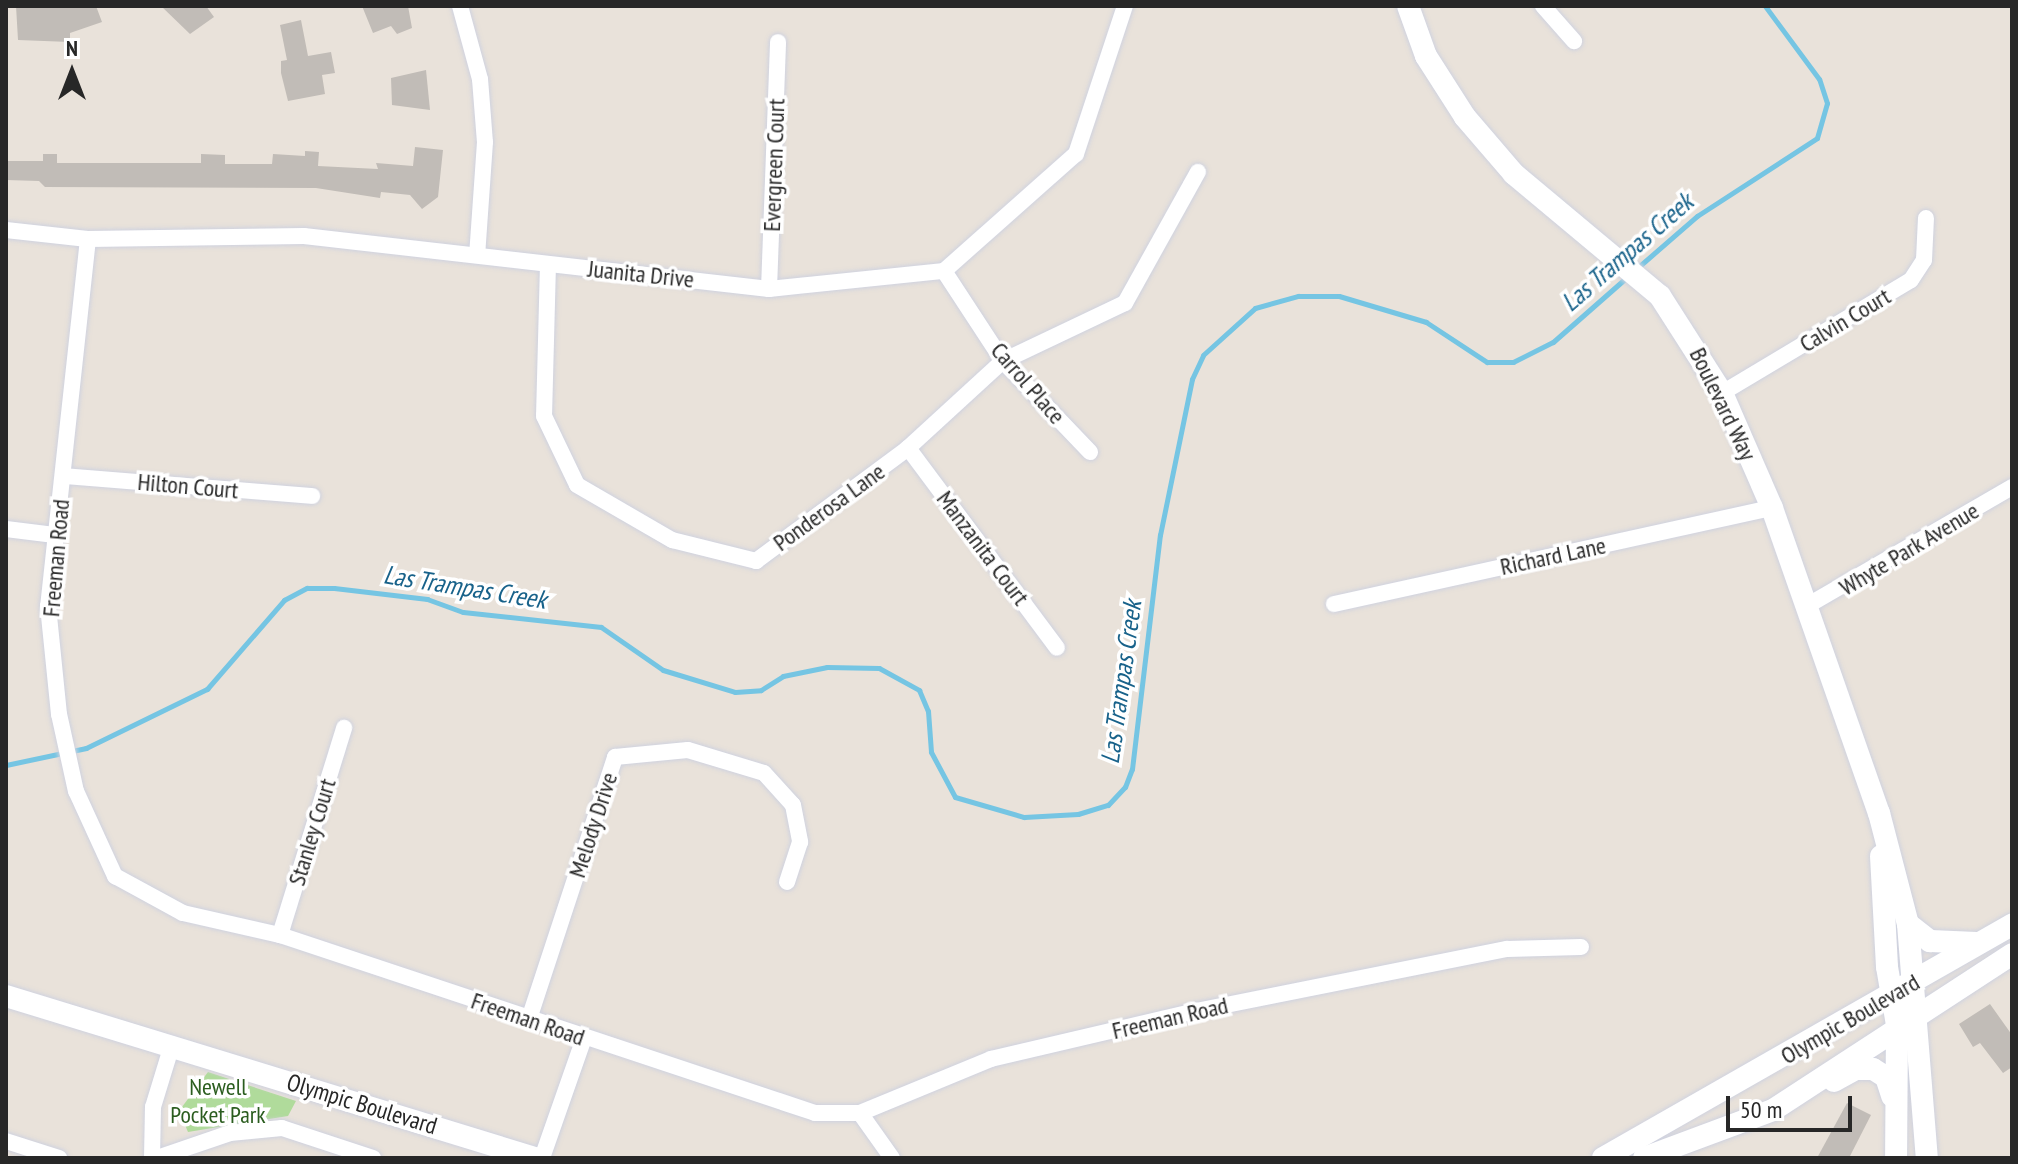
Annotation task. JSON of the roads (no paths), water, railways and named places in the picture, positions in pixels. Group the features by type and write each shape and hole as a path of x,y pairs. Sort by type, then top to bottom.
{"main road":[{"name":"Boulevard Way","path":"1408,6 1426,56 1497,157 1660,296 1722,393 1772,508 1879,813 1883,843 1882,899 1897,1025 1896,1158"},
{"name":"Boulevard Way","path":"1883,843 1908,924 1918,1015 1927,1158"},
{"path":"1908,924 1941,944 1982,943"},
{"name":"Olympic Boulevard","path":"1603,1158 1806,1046 1892,992 2012,925"},
{"name":"Olympic Boulevard","path":"1644,1158 1773,1110 1897,1025 1918,1015 2012,954"},
{"name":"Olympic Boulevard","path":"6,996 535,1158"},
{"path":"1796,1095 1811,1095 1856,1069 1873,1069 1886,1077 1895,1106"}],"street":[{"path":"460,6 480,79 485,142 477,255"},
{"path":"944,271 1076,154 1125,6"},
{"path":"1543,6 1574,41"},
{"name":"Evergreen Court","path":"769,289 778,42"},
{"name":"Ponderosa Lane","path":"548,264 544,416 577,485 672,540 756,561 908,448 1003,361 1125,303 1198,172"},
{"name":"Calvin Court","path":"1722,393 1911,280 1924,260 1926,218"},
{"name":"Juanita Drive","path":"6,230 88,239 304,236 769,289 944,271"},
{"name":"Freeman Road","path":"88,239 48,606 59,714 76,791 115,876 183,913 280,935 815,1113 860,1113 991,1059 1196,1011 1507,949 1581,947"},
{"name":"Carrol Place","path":"944,271 1003,361 1090,452"},
{"name":"Manzanita Court","path":"908,448 1057,648"},
{"name":"Hilton Court","path":"64,476 312,496"},
{"name":"Whyte Park Avenue","path":"1805,607 2012,487"},
{"name":"Richard Lane","path":"1334,604 1772,508"},
{"path":"6,529 55,535"},
{"name":"Stanley Court","path":"280,935 344,728"},
{"name":"Melody Drive","path":"529,1019 615,757 688,750 764,773 793,805 800,842 787,882"},
{"path":"542,1158 584,1038"},
{"path":"172,1045 153,1107 155,1158 230,1133 282,1128 373,1158"},
{"path":"860,1113 892,1158"},
{"path":"6,1141 59,1158"}],"waterway":[{"name":"Las Trampas Creek","path":"1636,269 1697,216 1817,138 1827,103 1819,79 1765,6"},
{"name":"Las Trampas Creek","path":"6,765 86,748 207,689 284,600 307,588 334,588 427,599 463,612 601,627 663,670 735,692 761,690 783,676 827,667 879,668 919,690 928,711 931,752 955,797 1024,817 1078,814 1108,805 1125,787 1132,769 1160,535 1192,379 1203,355 1255,308 1298,296 1339,296 1426,322 1487,362 1513,362 1553,342 1628,276"}],"park label":[{"name":"Newell Pocket Park","path":"218,1101"}]}
